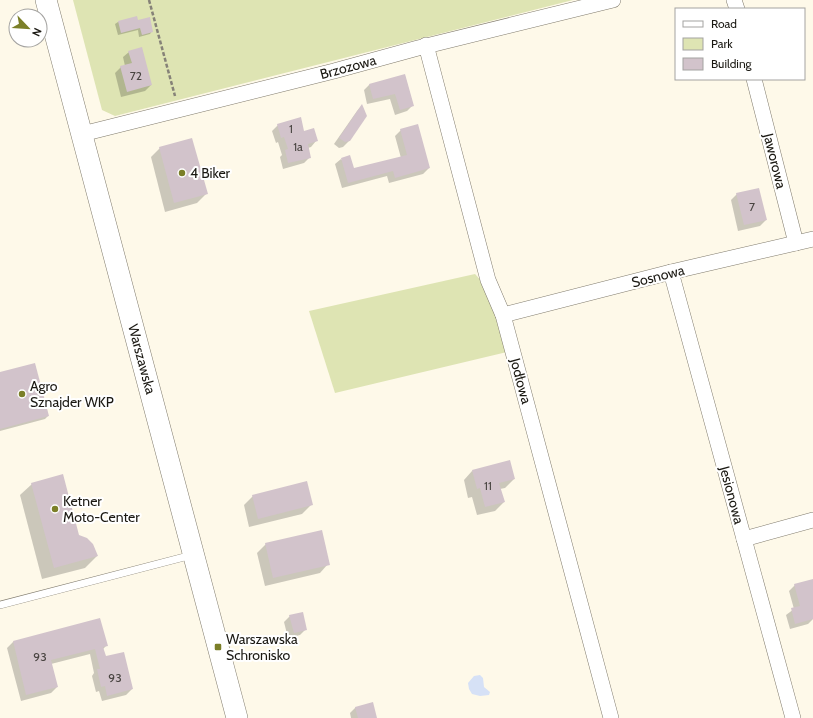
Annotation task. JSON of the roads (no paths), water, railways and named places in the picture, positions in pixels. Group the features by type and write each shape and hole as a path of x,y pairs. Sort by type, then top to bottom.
{"main road":[{"name":"Warszawska","path":"46,0 237,718"}],"street":[{"name":"Brzozowa","path":"82,134 613,0"},
{"name":"Jodłowa","path":"426,46 488,280 503,316 611,718"},
{"name":"Jaworowa","path":"754,80 796,243"},
{"name":"Sosnowa","path":"503,316 671,272 813,239"},
{"name":"Jesionowa","path":"671,272 793,718"},
{"path":"744,539 813,520"}],"lane":[{"path":"0,605 194,555"}],"water":[{"path":"480,675 483,678 484,687 490,692 489,695 480,696 472,694 469,689 468,683 474,676"}],"place":[{"name":"4 Biker","path":"182,173"},
{"name":"Agro Sznajder WKP","path":"22,394"},
{"name":"Ketner Moto-Center","path":"55,509"},
{"name":"Warszawska Schronisko","path":"218,647"}]}
